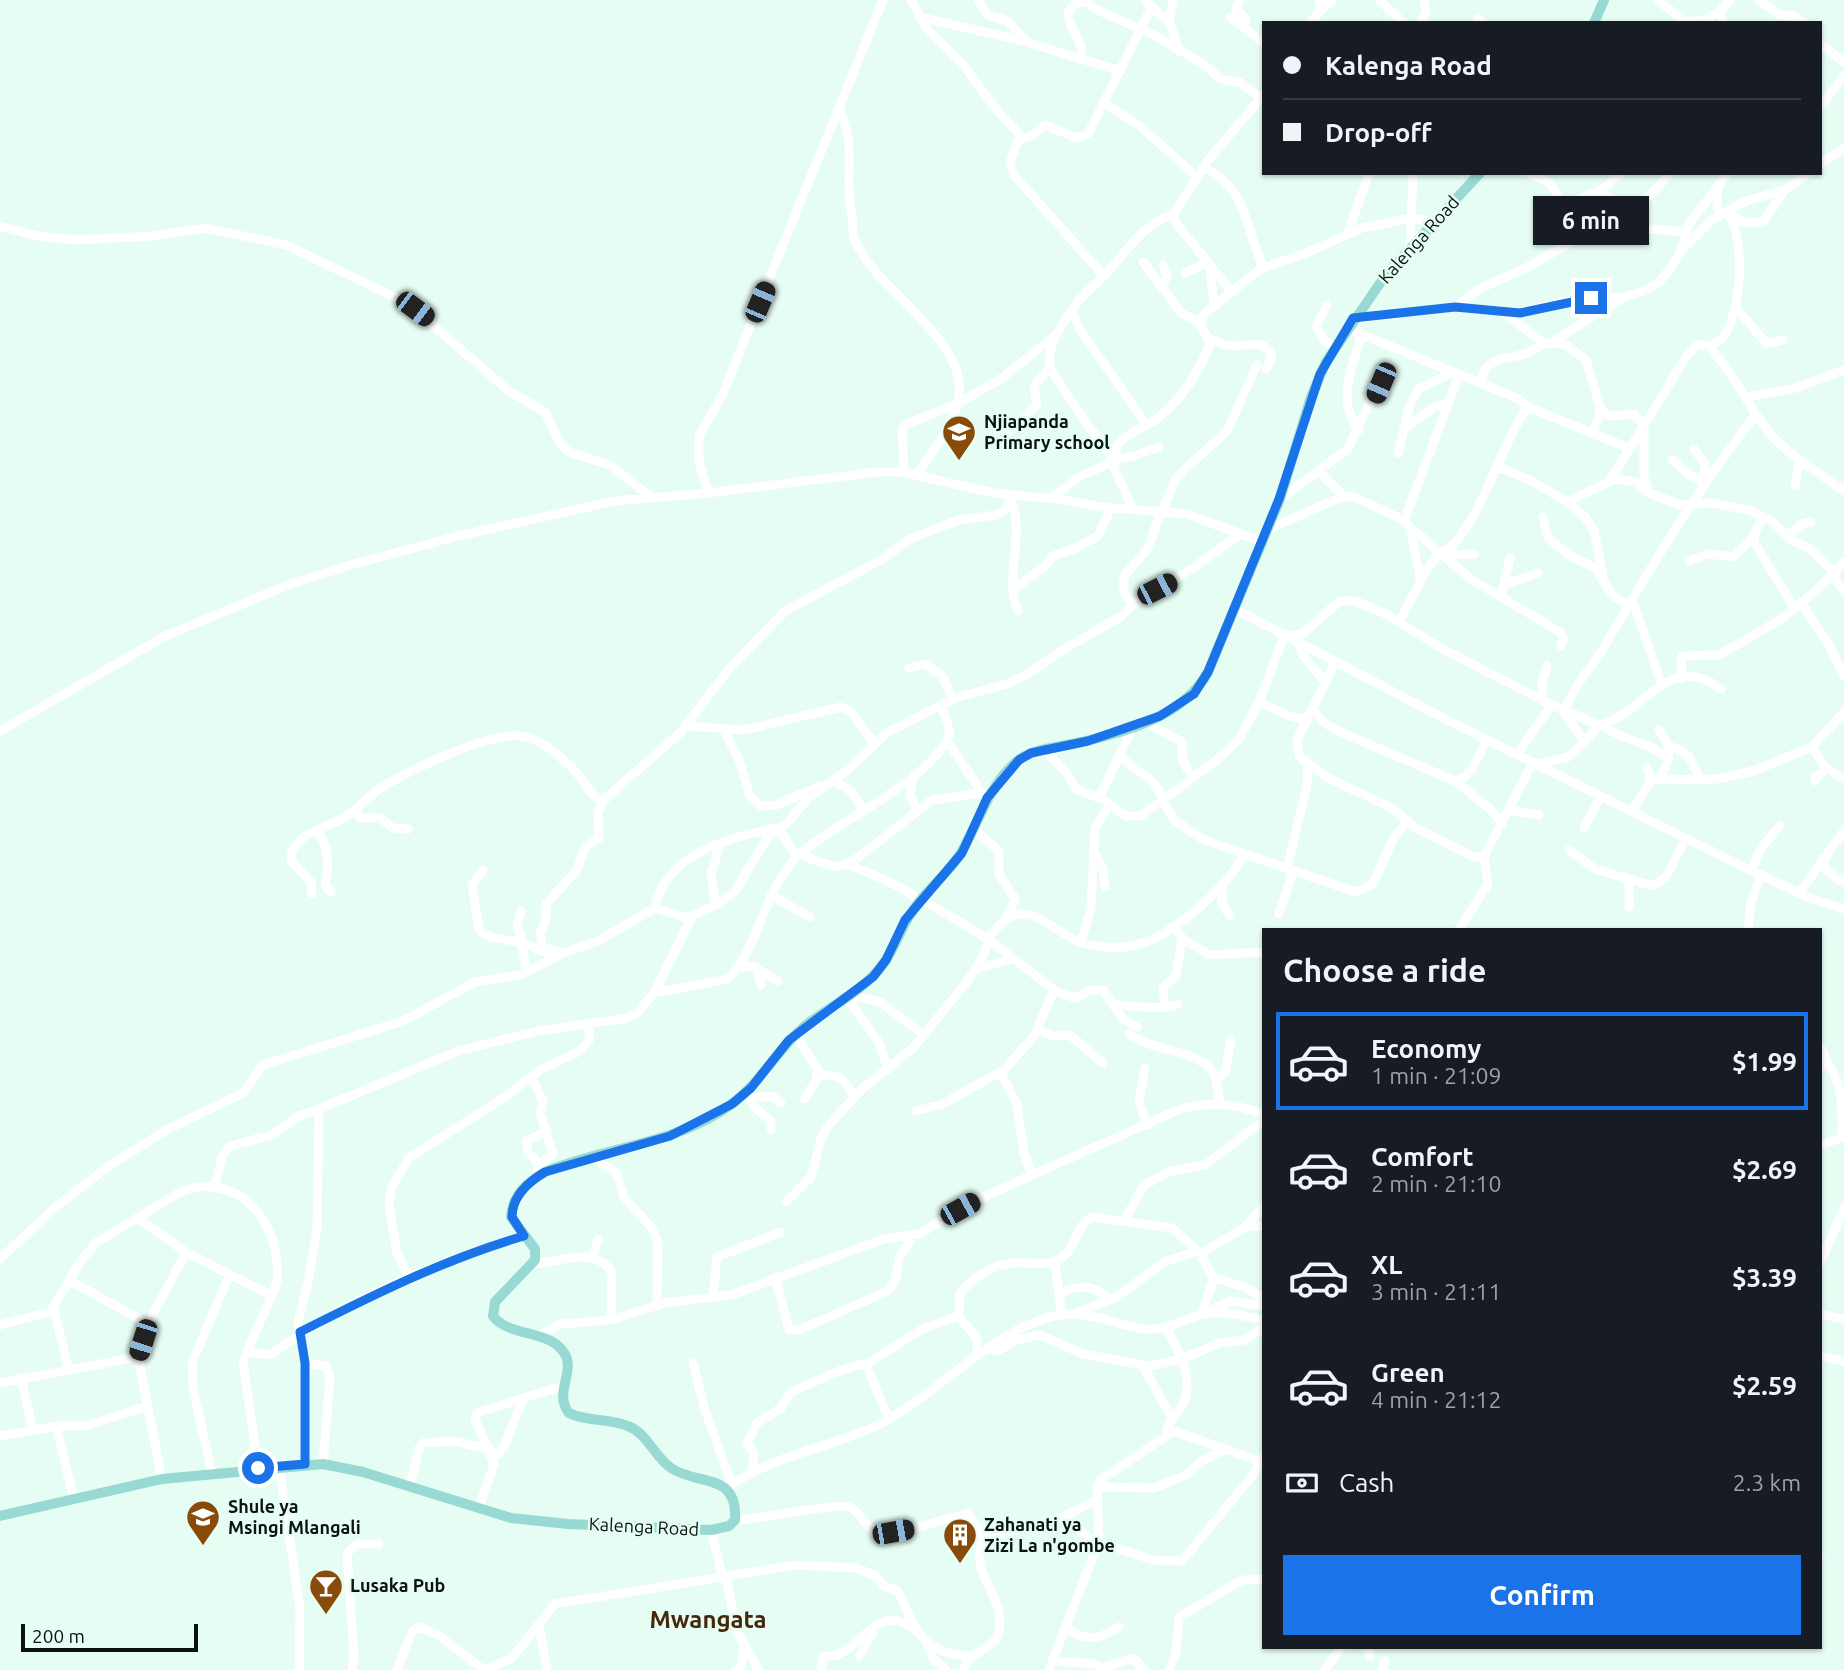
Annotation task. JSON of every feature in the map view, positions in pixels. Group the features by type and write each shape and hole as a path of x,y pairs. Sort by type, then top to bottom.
{"main road":[{"path":"1595,21 1604,0"},
{"name":"Kalenga Road","path":"533,1179 557,1167 670,1136 750,1095 795,1034 879,970 921,900 962,853 985,795 1019,760 1044,750 1133,727 1194,694 1208,672 1267,530 1311,397 1334,347 1353,318 1410,247 1478,175"},
{"path":"533,1179 515,1199 511,1212 513,1222 536,1254 533,1264 501,1296 492,1310 497,1321 538,1336 565,1352 569,1362 563,1386 565,1407 569,1413 630,1427 639,1432 669,1466 729,1487 735,1520"},
{"name":"Kalenga Road","path":"0,1516 162,1479 323,1464 539,1522 711,1530 729,1525 735,1520"}],"street":[{"path":"708,494 699,462 702,428 723,394 739,359 883,0"},
{"path":"911,0 919,17 946,51 964,66 1020,139"},
{"path":"978,0 988,15 1011,24 1026,42"},
{"path":"1173,0 1170,24 1179,51"},
{"path":"1239,0 1236,10 1246,18 1244,28"},
{"path":"1319,0 1319,12"},
{"path":"1312,21 1333,0"},
{"path":"1379,0 1402,21"},
{"path":"1422,21 1426,10 1424,0"},
{"path":"1657,0 1685,21"},
{"path":"1696,21 1706,20 1730,0"},
{"path":"1759,0 1780,15 1794,16 1801,21"},
{"path":"1080,58 1082,49 1068,17 1069,9 1080,1 1203,64 1221,79 1241,83 1262,96 1203,167 1173,215 1150,228 1083,295 1056,335 1051,349 1050,367 1080,415 1114,460 1133,509"},
{"path":"1020,139 1031,136 1045,125 1077,138 1084,136 1121,71 1140,30 1148,4 1170,24"},
{"path":"1720,11 1722,21"},
{"path":"919,17 1026,42 1121,71"},
{"path":"1230,17 1262,42"},
{"path":"1822,46 1844,62"},
{"path":"1822,104 1844,76"},
{"path":"1103,102 1140,126 1196,177"},
{"path":"839,108 850,132 847,200 854,237 886,284 918,314 952,358 960,376 957,404 951,425 915,476"},
{"path":"1020,139 1010,163 1014,175 1104,276"},
{"path":"1822,163 1844,148"},
{"path":"1203,167 1223,179 1243,205 1249,218 1250,236 1264,268"},
{"path":"1347,235 1368,175"},
{"path":"1410,247 1413,175"},
{"path":"1532,175 1550,183 1563,205 1574,240"},
{"path":"1563,205 1599,191 1619,175"},
{"path":"1455,307 1479,289 1528,267 1574,240 1622,206 1647,198 1669,175"},
{"path":"1680,253 1686,232 1726,175"},
{"path":"1724,214 1745,223 1763,222 1785,190 1805,175"},
{"path":"1718,184 1717,200 1724,214 1735,222 1739,239 1735,307 1722,339 1719,357"},
{"path":"1481,384 1484,372 1494,360 1527,353 1549,343 1624,297 1659,282 1704,226 1746,201 1785,190"},
{"path":"1599,191 1649,229 1686,232"},
{"path":"1173,215 1176,223 1232,292"},
{"path":"1200,323 1204,314 1264,268 1384,221 1412,218 1431,222"},
{"path":"0,226 37,236 76,240 153,236 206,229 286,244 407,303 509,391 545,412 561,445 569,452 610,465 651,497"},
{"path":"1114,460 1123,438 1159,418 1191,383 1210,344 1200,323 1181,313 1143,262"},
{"path":"1185,273 1209,263"},
{"path":"1209,263 1214,306"},
{"path":"1162,286 1167,276 1163,265"},
{"path":"1353,318 1455,307 1505,314 1528,312 1582,299 1624,297"},
{"path":"1327,305 1316,326 1320,335 1334,347"},
{"path":"1735,307 1767,344 1783,340"},
{"path":"1072,310 1079,328 1146,424"},
{"path":"1522,324 1528,312"},
{"path":"1505,314 1549,343 1565,344 1586,360 1601,410 1594,433"},
{"path":"1346,328 1519,399 1528,407 1628,448"},
{"path":"904,472 902,429 923,416 957,404 1006,376 1056,335"},
{"path":"1359,430 1348,414 1346,398 1362,335"},
{"path":"1133,606 1122,587 1124,576 1149,547 1174,482 1227,431 1262,367 1272,357 1266,347 1256,344 1226,345 1208,338"},
{"path":"1709,347 1722,339"},
{"path":"1567,502 1606,485 1688,354 1698,344 1709,347 1719,357 1756,414 1785,449 1844,491"},
{"path":"1007,433 1037,405 1034,386 1050,367"},
{"path":"1746,397 1796,388 1844,370"},
{"path":"1279,499 1348,449 1384,371"},
{"path":"1420,580 1406,523 1449,403 1455,374"},
{"path":"1398,453 1409,408 1418,389 1455,374"},
{"path":"1405,429 1434,407 1449,403"},
{"path":"1399,622 1420,580 1460,535 1499,467 1528,407"},
{"path":"1601,410 1616,417 1634,414 1644,425 1644,476 1647,491"},
{"path":"1563,710 1630,602 1661,558 1702,484 1756,414"},
{"path":"1051,498 1079,477 1114,460 1159,447"},
{"path":"1695,449 1705,464 1702,484"},
{"path":"1795,485 1800,458"},
{"path":"1672,459 1702,484"},
{"path":"1499,467 1526,477 1567,502 1585,517 1594,531 1603,582"},
{"path":"0,731 165,636 288,585 458,536 615,501 708,494 877,471 904,472 1014,498 1051,498 1111,508 1187,514 1262,542"},
{"path":"1319,472 1345,497"},
{"path":"1611,478 1631,481 1669,502 1739,506 1764,517 1809,548 1844,591"},
{"path":"1267,530 1306,510 1345,497 1359,499 1406,523 1444,552 1471,579 1560,632 1564,638 1561,646"},
{"path":"1014,498 1016,526 1012,590 1018,611"},
{"path":"563,953 542,947 540,933 546,920 546,904 577,870 585,847 599,838 598,812 602,802 629,774 687,726 738,659 785,611 879,561 912,538 959,520 996,515 1014,498"},
{"path":"1012,590 1043,568 1053,556 1076,548 1097,536 1111,508"},
{"path":"1544,517 1548,538 1572,557 1588,562 1613,596 1630,602 1662,685"},
{"path":"1689,561 1709,554 1733,557 1753,537 1764,517"},
{"path":"1788,535 1802,524 1811,522"},
{"path":"655,908 684,918 716,905 735,891 766,838 780,829 888,732 952,699 1007,684 1029,673 1111,623 1241,534"},
{"path":"1753,537 1798,607 1829,645 1844,676"},
{"path":"1444,552 1456,555 1474,554"},
{"path":"1500,597 1506,584 1510,558"},
{"path":"1681,679 1682,656 1719,655 1798,607 1844,562"},
{"path":"1506,584 1538,573"},
{"path":"1286,635 1302,634 1333,606 1348,600 1366,604 1547,703 1600,725 1627,741 1656,747 1669,760"},
{"path":"1233,608 1335,663 1761,876 1844,909"},
{"path":"1044,750 1066,772 1076,789 1098,798 1119,814 1141,816 1229,750 1259,702 1286,635"},
{"path":"1298,642 1302,654 1326,683"},
{"path":"1335,663 1296,748 1299,756 1308,765 1391,808 1407,823 1474,857 1484,856"},
{"path":"909,668 925,664 938,671 952,699"},
{"path":"1517,754 1547,703 1542,682 1547,666"},
{"path":"1536,763 1564,758 1585,742 1600,725 1620,718 1662,685 1697,676 1721,689"},
{"path":"1259,702 1292,717 1307,720"},
{"path":"654,993 728,979 759,925 770,895 799,855 913,776 930,762 947,741 948,725 942,705"},
{"path":"687,726 744,730 841,707 850,711 874,743"},
{"path":"1312,709 1323,722 1338,731 1455,781 1490,808 1503,824"},
{"path":"1563,710 1585,742"},
{"path":"1654,780 1726,778 1753,771 1812,747 1844,712"},
{"path":"1144,722 1182,742 1182,759 1192,777"},
{"path":"1098,798 1133,727"},
{"path":"723,730 737,755 750,797 767,807 829,783 851,791 863,810"},
{"path":"1632,811 1669,760 1668,746 1660,730"},
{"path":"312,894 312,883 293,865 291,856 296,842 356,809 386,785 426,764 508,735 536,740 575,771 590,793 602,802"},
{"path":"1455,781 1466,777 1487,740"},
{"path":"780,829 799,855 815,862 827,861 835,867 863,854 932,800 985,795 947,741"},
{"path":"1668,746 1681,749 1694,761 1700,780"},
{"path":"1812,747 1827,769 1844,779"},
{"path":"1119,756 1153,782 1175,821 1186,831 1356,892 1373,884 1394,837 1407,823"},
{"path":"1460,928 1488,884 1484,856 1536,763"},
{"path":"1279,914 1307,785 1308,765"},
{"path":"1647,768 1654,780"},
{"path":"1815,781 1815,777 1827,769"},
{"path":"913,776 910,794 917,810"},
{"path":"1584,828 1601,796"},
{"path":"789,799 795,813"},
{"path":"1081,942 1090,916 1095,828 1109,805"},
{"path":"356,809 360,818 380,818 393,828 404,826 408,829"},
{"path":"1510,810 1539,815"},
{"path":"1751,871 1761,848 1780,826"},
{"path":"0,1259 58,1205 109,1166 167,1129 218,1107 247,1090 263,1065 403,1021 464,986 527,972 563,953 598,941 655,908 658,894 669,876 692,855 741,835 780,829"},
{"path":"973,829 996,847 1001,856 999,874 1015,899 1005,921"},
{"path":"317,831 325,846 328,868 325,885 331,892"},
{"path":"1799,893 1844,831"},
{"path":"1569,849 1586,864 1648,886 1658,885 1686,838"},
{"path":"716,905 711,874 720,844"},
{"path":"1095,854 1103,869 1105,887"},
{"path":"786,1202 811,1177 823,1134 855,1096 888,1070 924,1035 975,969 988,939 1005,921 1018,914 1031,916 1081,942 1108,947 1134,946 1173,926 1222,886 1234,873 1244,854"},
{"path":"1822,858 1827,871 1844,883"},
{"path":"846,864 881,881 901,886 988,939 1054,990 1075,998 1098,989 1107,994 1140,1042 1203,1062 1211,1069 1216,1080 1220,1104"},
{"path":"483,870 472,885 479,930 490,937 522,942 551,959"},
{"path":"1748,928 1751,903 1761,876"},
{"path":"1629,879 1629,907"},
{"path":"1222,886 1222,904 1230,916"},
{"path":"770,895 810,917"},
{"path":"521,911 517,926 527,972"},
{"path":"215,1188 222,1156 230,1146 272,1135 300,1115 318,1110 458,1051 538,1031 634,1016 654,993 692,917"},
{"path":"1466,919 1466,928"},
{"path":"1173,926 1182,939 1209,955 1262,952"},
{"path":"1165,1007 1163,988 1176,976 1182,939"},
{"path":"975,969 1012,959"},
{"path":"736,968 749,965 756,967 778,981"},
{"path":"756,967 761,985"},
{"path":"916,1111 943,1104 1001,1073 1023,1052 1038,1029 1054,990"},
{"path":"848,996 880,1002 924,1035"},
{"path":"848,996 879,1042 888,1070"},
{"path":"1112,1003 1134,1008 1178,1004"},
{"path":"410,1279 397,1253 389,1205 391,1188 398,1175 415,1152 584,1048 589,1041 589,1023"},
{"path":"1038,1029 1052,1036 1070,1035 1104,1063"},
{"path":"795,1034 817,1065 818,1074 804,1099"},
{"path":"1216,1080 1225,1072 1231,1040"},
{"path":"1822,1144 1843,1137 1841,1097 1825,1066"},
{"path":"1145,1068 1139,1101 1147,1125"},
{"path":"1001,1073 1017,1105 1022,1142 1032,1175"},
{"path":"818,1074 840,1077 855,1096"},
{"path":"533,1077 543,1101 540,1111 553,1156 539,1166 533,1179"},
{"path":"771,1129 771,1121 755,1108 750,1095 772,1096 781,1103"},
{"path":"538,1336 560,1324 611,1320 657,1306 731,1295 884,1239 925,1231 979,1199 1199,1104 1229,1104 1262,1117"},
{"path":"305,1464 305,1363 299,1315 308,1283 317,1229 318,1110"},
{"path":"1124,1221 1144,1185 1171,1171 1205,1165 1262,1120"},
{"path":"539,1166 528,1153 526,1141 547,1131"},
{"path":"594,1158 619,1176 624,1198 653,1229 658,1246 657,1306"},
{"path":"0,1325 45,1315 54,1309 69,1280 97,1242 182,1191 193,1187 215,1188 253,1205 266,1221 273,1239 278,1269 272,1296 242,1368 258,1468"},
{"path":"1076,1314 1110,1300 1157,1265 1199,1253 1246,1227 1262,1208"},
{"path":"1822,1258 1844,1208"},
{"path":"137,1218 186,1252 272,1296"},
{"path":"977,1356 977,1338 959,1316 960,1293 974,1278 995,1266 1055,1261 1070,1251 1088,1219 1172,1228 1199,1253 1214,1278 1244,1287 1262,1298"},
{"path":"1246,1227 1262,1226"},
{"path":"713,1297 717,1257 781,1232"},
{"path":"775,1277 789,1330 811,1326 888,1290 896,1280 900,1256 909,1247 910,1235"},
{"path":"247,1352 270,1355 300,1332 410,1279 472,1252 524,1236"},
{"path":"593,1256 598,1239"},
{"path":"162,1479 138,1357 148,1324 186,1252"},
{"path":"533,1264 593,1256 612,1273 611,1320"},
{"path":"1055,1261 1062,1315"},
{"path":"212,1473 193,1389 192,1362 230,1274"},
{"path":"1203,1314 1214,1278"},
{"path":"69,1280 148,1324"},
{"path":"1061,1293 1082,1286 1098,1290 1110,1300"},
{"path":"693,1363 729,1487 752,1471 889,1419 977,1356 1018,1331 1062,1315 1076,1314 1111,1319 1145,1329 1166,1328 1230,1301 1262,1306"},
{"path":"54,1309 68,1368"},
{"path":"1203,1314 1225,1312 1262,1320"},
{"path":"1822,1314 1844,1319"},
{"path":"752,1471 754,1454 747,1443 757,1423 781,1408 792,1391 845,1368 865,1365 924,1328 959,1316"},
{"path":"1166,1328 1182,1359 1185,1400 1172,1418 1166,1435"},
{"path":"989,1349 997,1351 1017,1340 1040,1335 1083,1354 1142,1365 1182,1359 1219,1343 1245,1340 1262,1329"},
{"path":"1822,1356 1844,1362"},
{"path":"0,1383 68,1368 138,1357"},
{"path":"305,1363 326,1366 330,1378 323,1464"},
{"path":"865,1365 889,1419"},
{"path":"1142,1365 1172,1418"},
{"path":"21,1378 33,1430"},
{"path":"479,1508 492,1474 491,1454 475,1415 563,1386"},
{"path":"410,1486 419,1448 423,1443 453,1441 491,1454 505,1447 522,1401"},
{"path":"0,1436 56,1426 85,1426 148,1406"},
{"path":"56,1426 74,1500"},
{"path":"1144,1670 1134,1658 1102,1669 1096,1664 1051,1665 1099,1541 1097,1487 1105,1475 1152,1448 1166,1435 1177,1431 1262,1461"},
{"path":"1097,1487 1154,1488 1186,1475 1202,1461 1226,1450"},
{"path":"1062,1517 1089,1538 1153,1560 1183,1560 1262,1462"},
{"path":"279,1466 300,1609 299,1670"},
{"path":"963,1670 971,1656 990,1646 999,1633 998,1601 984,1579 981,1565 981,1548 986,1540 1062,1517 1097,1500"},
{"path":"735,1520 778,1517 845,1506 858,1513 873,1530 893,1532 968,1513 986,1540"},
{"path":"711,1530 733,1619 759,1670"},
{"path":"352,1670 354,1657 347,1553 357,1544 379,1544"},
{"path":"397,1670 412,1632 418,1627 438,1635 484,1670 512,1658 555,1604 794,1565 856,1568 876,1576 884,1586 896,1588 933,1658 946,1670"},
{"path":"1169,1670 1176,1653 1179,1617 1242,1580 1262,1578"},
{"path":"896,1620 903,1602"},
{"path":"821,1670 823,1657 841,1653 887,1620 896,1620 918,1632"},
{"path":"539,1625 547,1670"},
{"path":"859,1656 874,1627"},
{"path":"1066,1628 1089,1639 1100,1638 1119,1627"},
{"path":"736,1670 741,1667 745,1643"},
{"path":"927,1644 940,1653 971,1656"},
{"path":"1324,1670 1340,1649"}],"place":[{"name":"Njiapanda Primary school","path":"959,462"},
{"name":"Shule ya Msingi Mlangali","path":"203,1547"},
{"name":"Zahanati ya Zizi La n'gombe","path":"960,1565"},
{"name":"Lusaka Pub","path":"326,1616"}],"district":[{"name":"Mwangata","path":"708,1620"}],"route":[{"path":"258,1468 305,1464 305,1363 300,1332 395,1284 472,1252 524,1236 513,1222 511,1212 515,1199 533,1179 545,1172 670,1136 732,1104 751,1088 789,1040 873,977 886,960 905,920 962,853 987,798 1019,760 1031,753 1118,732 1160,716 1194,694 1208,672 1231,610 1257,555 1292,463 1311,397 1325,362 1353,318 1455,307 1505,314 1520,313 1561,302 1591,298"}]}
